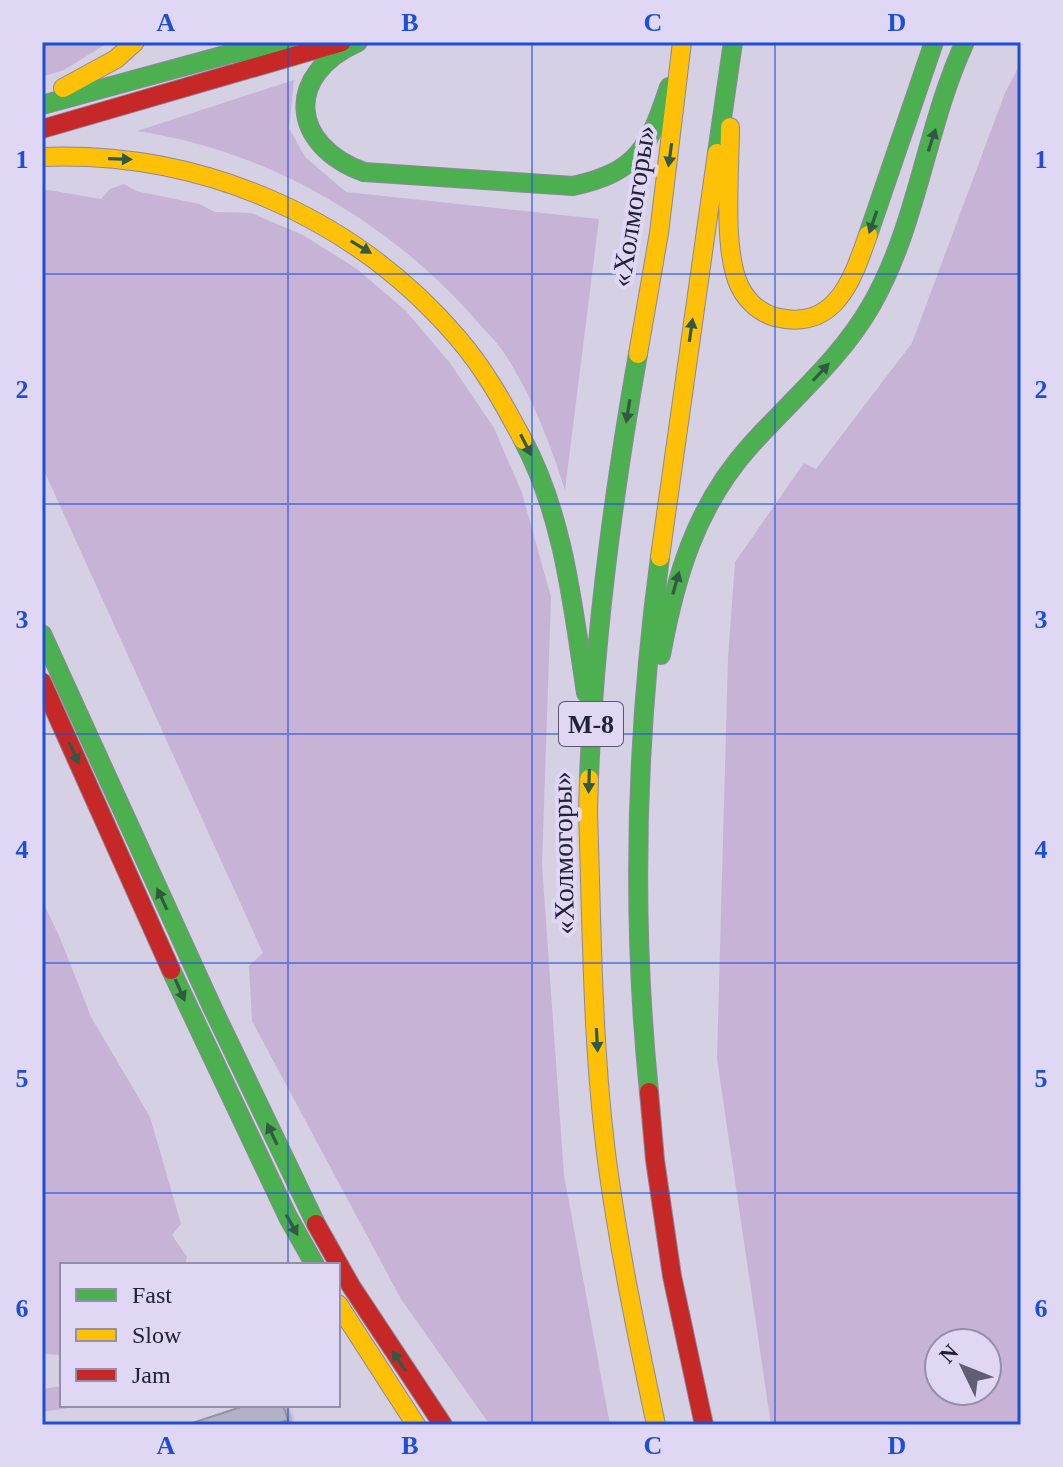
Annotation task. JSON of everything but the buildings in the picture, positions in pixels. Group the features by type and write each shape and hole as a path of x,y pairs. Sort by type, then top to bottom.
{"main road":[{"path":"42,98 84,79 116,59 135,42"},
{"path":"42,105 229,54 298,42"},
{"path":"42,129 342,42"},
{"path":"358,42 329,57 317,69 307,92 307,118 311,131 323,149 342,164 364,172 573,186 612,177 636,159 657,123 682,46"},
{"name":"М-8","path":"704,1425 672,1276 655,1160 644,1045 638,901 639,769 657,582 733,42"},
{"path":"730,72 733,273 746,298 757,309 780,318 796,320 824,311 835,303 853,277 934,42"},
{"path":"639,769 673,591 690,539 730,469 841,351 871,306 897,246 965,42"},
{"name":"«Холмогоры»","path":"656,1425 626,1284 608,1166 597,1049 588,826 592,688 613,507 659,233 682,46"},
{"path":"42,157 141,160 220,177 291,205 372,254 449,325 498,392 533,459 557,530 591,727"},
{"path":"42,634 213,1009 306,1206 338,1263"},
{"path":"42,682 194,1021 288,1217 314,1263"},
{"path":"340,1266 443,1425"},
{"path":"340,1307 416,1425"},
{"path":"649,1400 649,1425"}],"shaded area":[{"path":"42,42 109,42 64,70 42,77"},
{"path":"1021,62 1021,1425 771,1425 717,1059 728,658 735,562 804,463 816,469 912,343 1005,93"},
{"path":"294,80 289,128 305,157 346,192 599,219 565,490 534,408 506,356 441,284 404,251 322,195 278,173 185,141 137,131"},
{"path":"124,184 136,191 199,204 215,212 251,213 303,235 357,269 406,311 450,363 494,428 522,493 551,597 542,865 564,1175 610,1425 490,1425 401,1299 252,1021 249,966 263,953 42,466 42,189 101,199 110,189"},
{"path":"42,900 91,1017 150,1117 181,1224 172,1235 187,1257 186,1263 60,1263 60,1355 42,1354"},
{"path":"60,1386 60,1407 74,1407 42,1412 42,1389"}],"traffic: fast":[{"path":"42,105 229,54 298,42"},
{"path":"358,42 334,56 317,72 308,91 306,109 310,128 321,145 339,160 364,172 573,186 595,180 613,173 638,154 655,126 669,87"},
{"path":"717,153 733,42"},
{"path":"868,235 934,42"},
{"path":"661,655 681,571 690,544 715,493 750,446 846,343 888,273 911,208 940,107 965,42"},
{"path":"589,779 595,672 606,566 638,354"},
{"path":"523,440 537,469 558,531 586,693"},
{"path":"649,1092 640,958 639,824 646,690 660,557"},
{"path":"42,634 213,1009 316,1224"},
{"path":"171,970 288,1217 314,1263"}],"traffic: slow":[{"path":"63,88 116,59 135,42"},
{"path":"638,354 659,233 682,42"},
{"path":"730,127 730,246 737,280 757,308 768,315 796,320 827,310 847,285 868,235"},
{"path":"660,557 717,153"},
{"path":"42,157 101,158 159,166 216,179 270,199 322,225 371,257 416,294 457,337 485,374 523,440"},
{"path":"589,779 594,990 603,1124 624,1265 656,1425"},
{"path":"340,1307 416,1425"}],"traffic: jam":[{"path":"42,129 342,42"},
{"path":"42,682 171,970"},
{"path":"649,1092 655,1160 672,1276 704,1425"},
{"path":"316,1224 338,1263"},
{"path":"340,1267 443,1425"}]}
